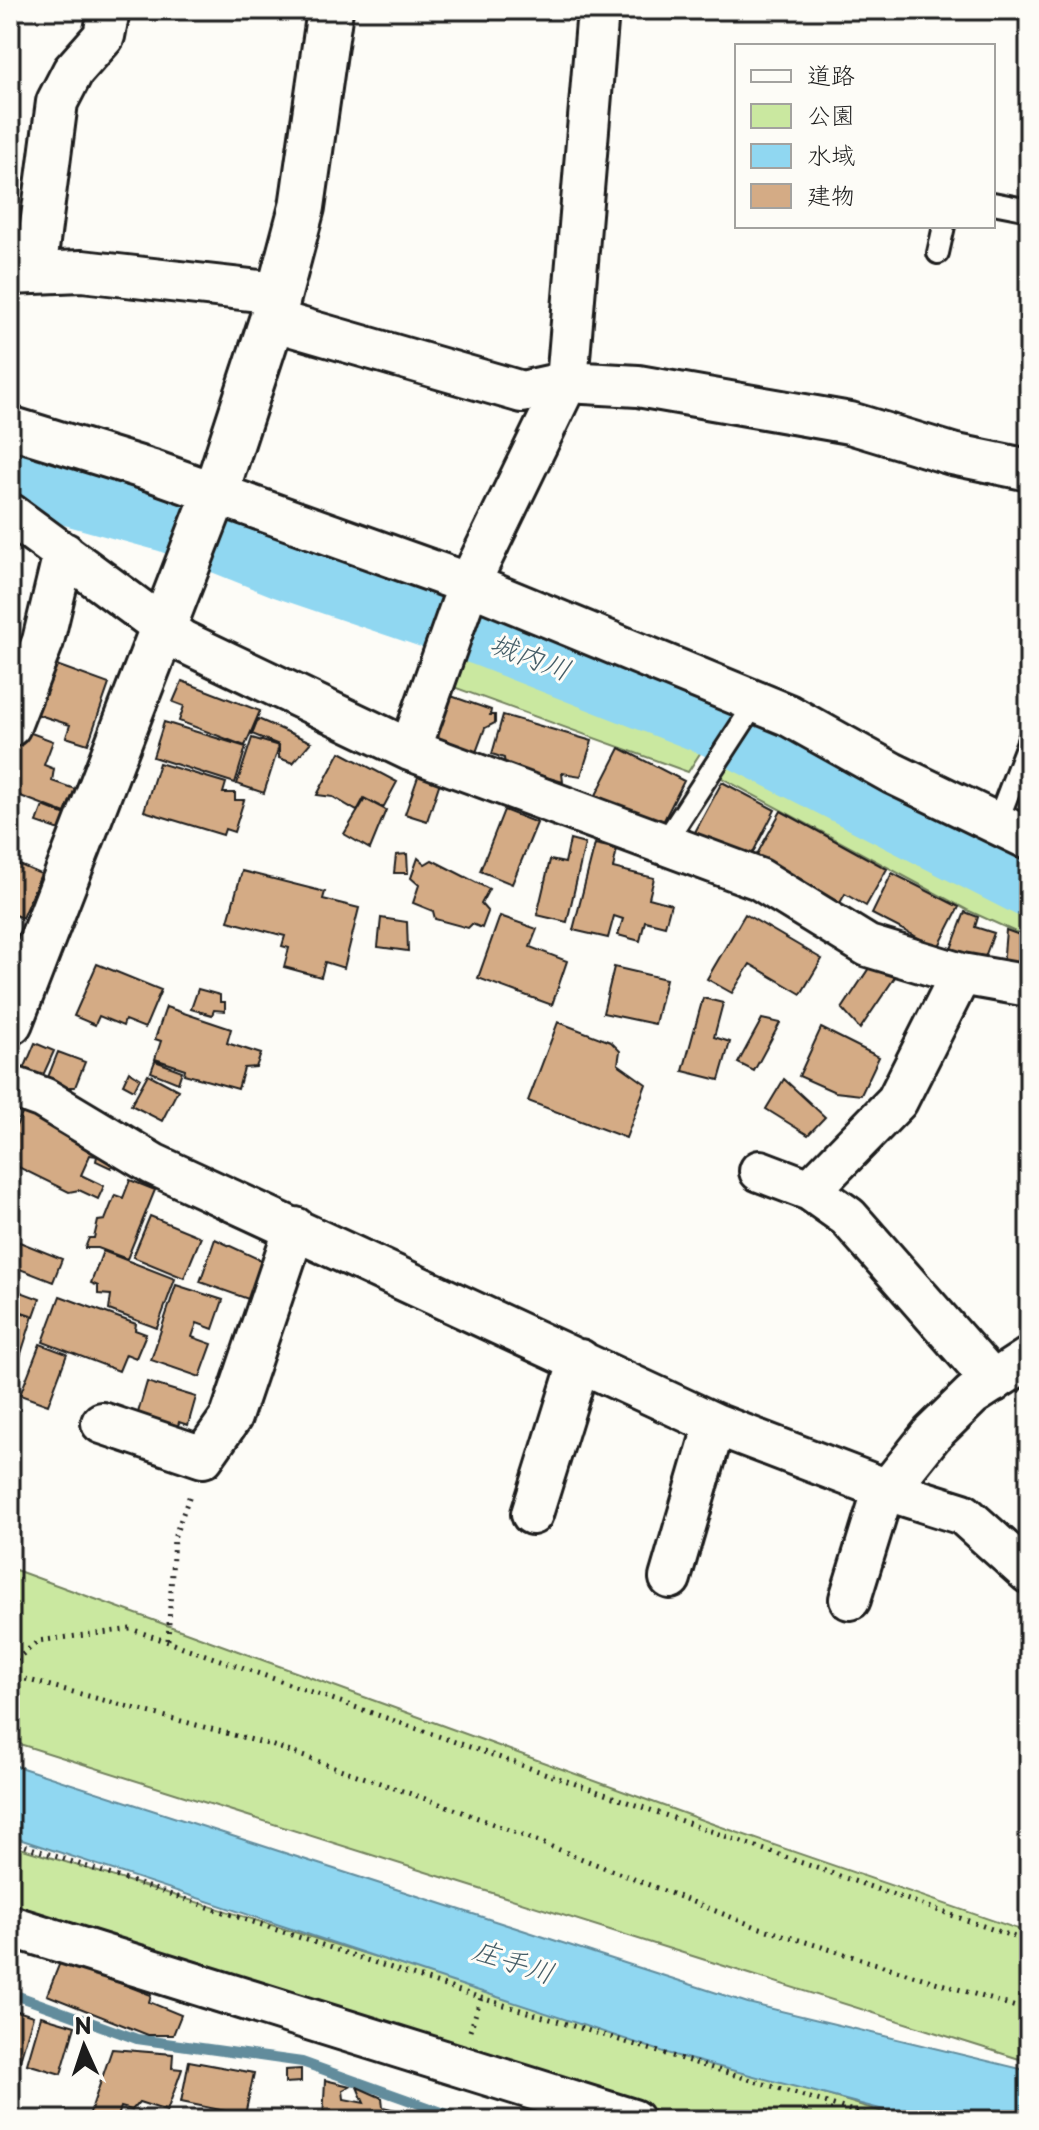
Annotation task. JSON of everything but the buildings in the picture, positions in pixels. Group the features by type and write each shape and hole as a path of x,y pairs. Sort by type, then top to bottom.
{"street":[{"path":"109,10 104,36 73,71 57,102 22,273 82,271 275,307 522,392 567,382 638,386 850,423 952,454 1029,470"},
{"path":"10,1022 215,494 275,307 302,207 330,10"},
{"path":"410,750 469,584 567,382 598,10"},
{"path":"10,427 215,494 469,584 756,702 1012,832"},
{"path":"10,514 166,625 182,641 410,750 759,879 868,946 961,974 1029,986"},
{"path":"10,726 43,641 64,553"},
{"path":"810,1190 897,1101 961,974"},
{"path":"10,1086 43,1098 153,1164 715,1424 890,1491 963,1514 1029,1573"},
{"path":"760,1171 810,1190 848,1217 993,1382"},
{"path":"102,1423 203,1457 231,1417 295,1228"},
{"path":"850,1599 881,1498 890,1491 932,1434 972,1395 1029,1358"},
{"path":"532,1514 580,1360"},
{"path":"670,1578 715,1424"},
{"path":"10,1926 633,2120"}],"lane":[{"path":"995,203 1029,210"},
{"path":"938,253 944,228"},
{"path":"663,845 756,702"},
{"path":"1012,832 1029,739"}],"path":[{"path":"168,1640 174,1538 203,1457"},
{"path":"10,1665 38,1641 131,1629 677,1822 1029,1942"},
{"path":"10,1675 271,1745 460,1811 754,1926 1029,2011"},
{"path":"10,1841 481,1998 883,2120"}],"green space":[{"path":"461,651 706,744 688,772 448,685"},
{"path":"733,757 923,857 1029,906 1029,938 967,910 718,776"},
{"path":"10,1568 713,1824 1029,1933 1029,2062 10,1741"},
{"path":"10,1845 909,2120 624,2120 10,1939"}],"water":[{"name":"庄手川","path":"10,1764 748,2003 1029,2071 1029,2120 922,2120 670,2054 10,1836"}],"waterway":[{"name":"城内川","path":"10,479 167,522 282,568 482,636 714,727 1029,888"},
{"path":"10,1993 137,2039 302,2062 464,2120"}]}
